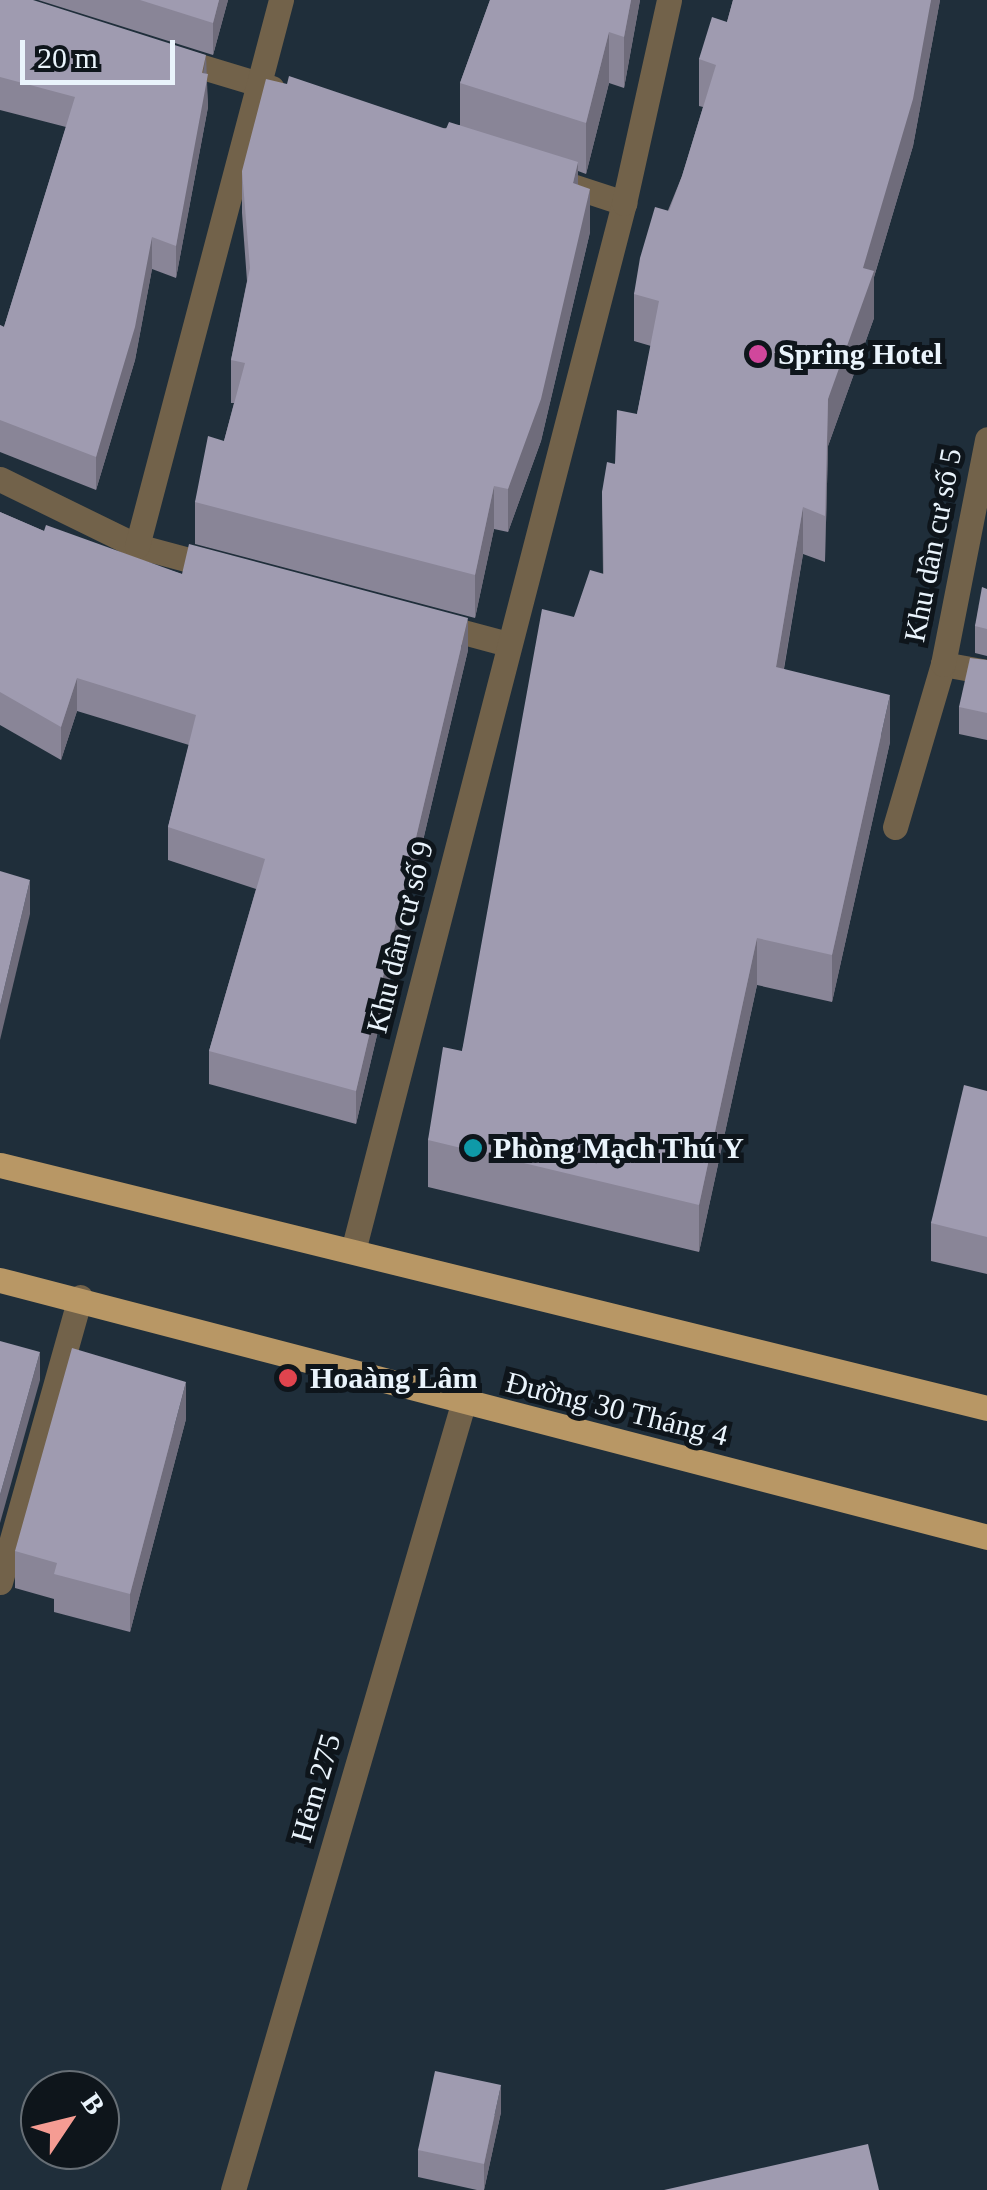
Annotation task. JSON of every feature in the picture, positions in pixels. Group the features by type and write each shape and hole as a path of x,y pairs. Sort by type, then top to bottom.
{"main road":[{"path":"0,1165 354,1247 987,1408"},
{"name":"Đường 30 Tháng 4","path":"0,1280 80,1298 463,1404 987,1537"}],"street":[{"path":"137,546 281,0"},
{"name":"Khu dân cư số 9","path":"354,1247 624,203 669,0"},
{"path":"148,50 295,96"},
{"path":"532,173 624,203"},
{"name":"Khu dân cư số 5","path":"895,826 942,664 987,439"},
{"path":"0,479 137,546 248,575"},
{"path":"415,619 508,644"},
{"name":"Khu dân cư số 5","path":"942,664 987,672"},
{"path":"0,1582 80,1298"},
{"name":"Hẻm 275","path":"233,2190 463,1404"}],"building":[{"path":"0,0 33,0 206,55 202,73 208,74 176,246 152,237 135,327 96,457 0,420 0,325 4,327 75,97 0,77"},
{"path":"140,0 219,0 213,23"},
{"path":"490,0 631,0 624,37 609,32 586,123 460,83"},
{"path":"733,0 931,0 913,99 863,268 874,271 828,399 825,516 803,507 776,667 890,695 832,955 757,938 699,1205 428,1140 443,1047 462,1051 542,609 574,617 590,570 604,574 602,492 607,462 615,464 617,410 637,414 659,301 634,294 640,258 655,207 669,211 716,65 699,59 712,17 727,22"},
{"path":"289,76 446,129 449,122 578,162 573,183 590,189 541,399 508,489 494,486 475,575 195,502 208,436 224,441 245,363 231,360 250,268 242,171 266,79 287,84"},
{"path":"0,512 44,531 46,525 182,574 189,544 468,618 356,1091 209,1051 265,859 168,827 196,715 77,678 61,727 0,692"},
{"path":"982,587 987,589 987,629 975,626"},
{"path":"970,658 987,660 987,713 959,707"},
{"path":"0,871 30,880 0,1006"},
{"path":"964,1085 987,1091 987,1237 931,1223"},
{"path":"0,1341 40,1352 0,1495"},
{"path":"72,1348 186,1382 130,1594 54,1574 57,1563 15,1551"},
{"path":"435,2071 501,2085 484,2164 418,2150"},
{"path":"868,2144 879,2190 664,2190"}],"place":[{"name":"Spring Hotel","path":"758,354"},
{"name":"Phòng Mạch Thú Y","path":"473,1148"},
{"name":"Hoaàng Lâm","path":"288,1378"}]}
